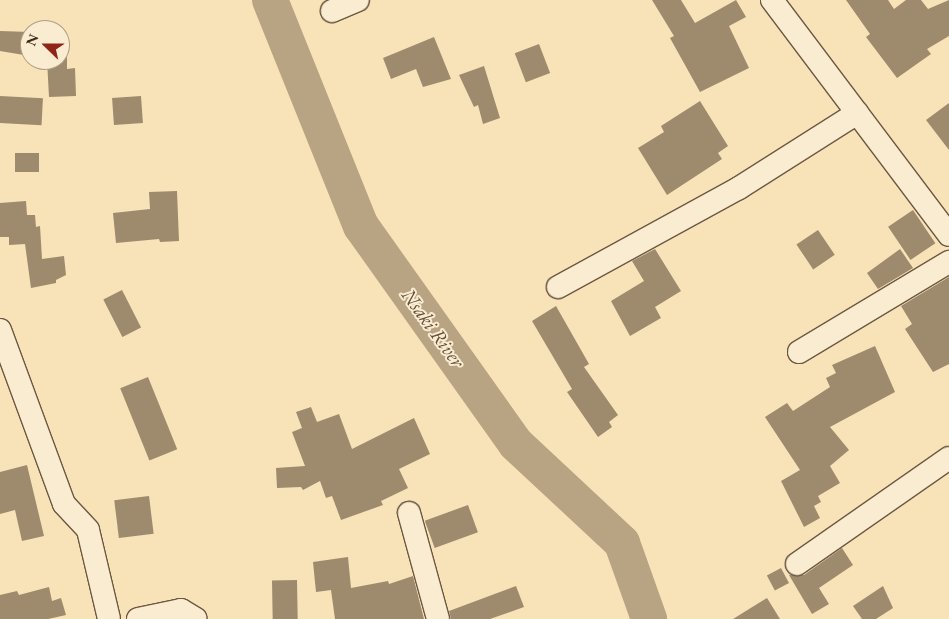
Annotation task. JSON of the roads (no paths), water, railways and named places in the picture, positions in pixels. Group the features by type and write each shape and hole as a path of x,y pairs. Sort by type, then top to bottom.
{"street":[{"path":"332,11 358,0"},
{"path":"772,0 949,235"},
{"path":"558,287 739,188 857,113"},
{"path":"799,352 949,262"},
{"path":"0,330 64,504 88,530 109,619"},
{"path":"797,564 949,458"},
{"path":"409,513 438,619"},
{"path":"138,619 181,610 196,619"}],"waterway":[{"name":"Nsaki River","path":"270,0 361,226 516,444 622,543 649,619"}]}
